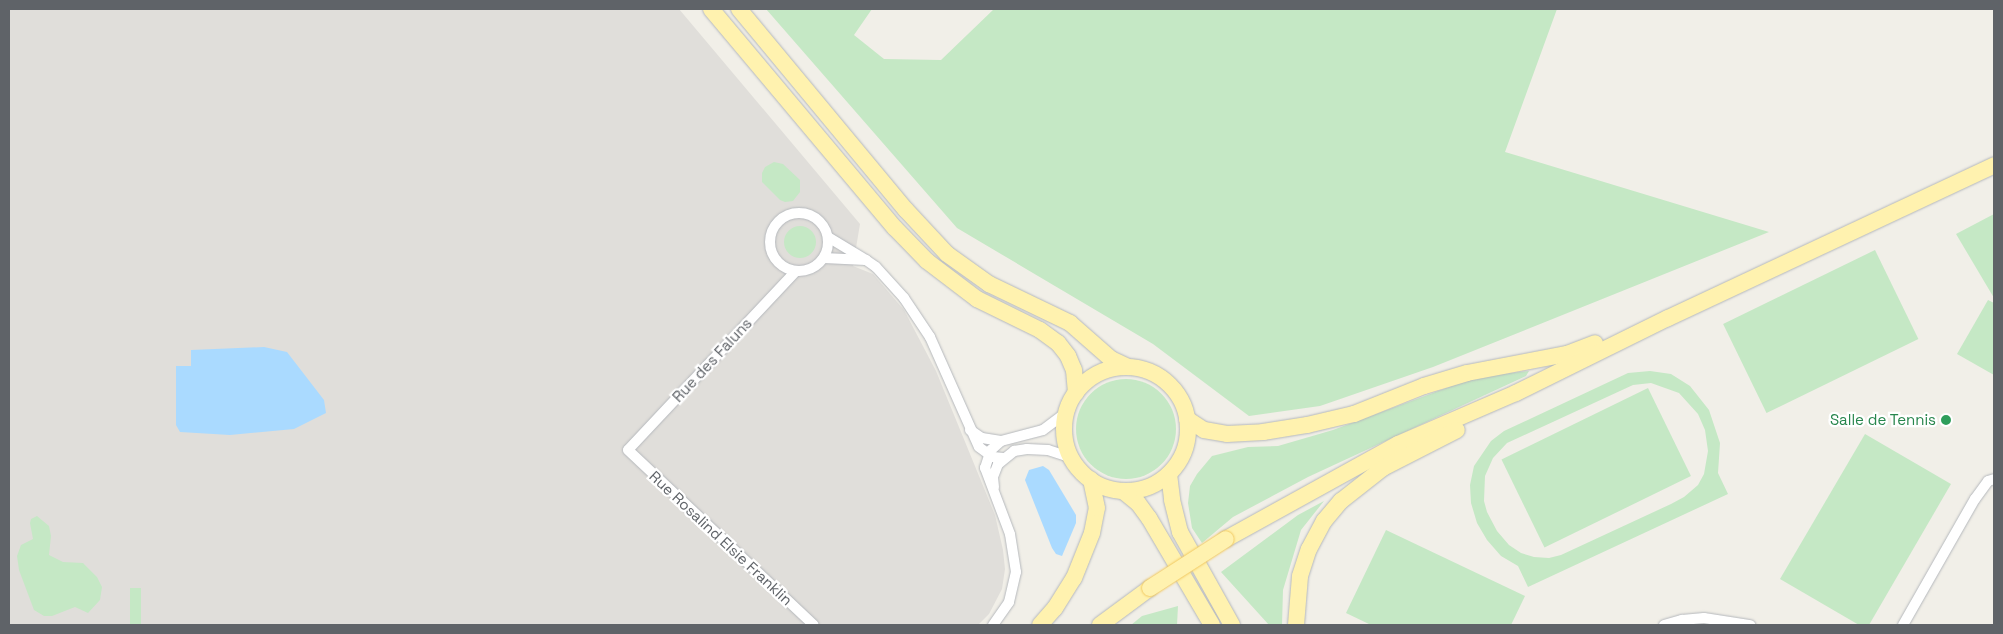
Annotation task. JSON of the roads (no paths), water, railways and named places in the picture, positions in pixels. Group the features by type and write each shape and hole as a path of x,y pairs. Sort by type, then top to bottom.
{"main road":[{"path":"712,9 895,228 926,261 977,299 1040,330 1058,343 1068,356 1074,370 1076,393"},
{"path":"739,9 906,210 941,249 989,284 1070,323 1111,359 1128,367 1151,372 1170,384 1180,398 1187,419 1186,446 1178,464 1169,474 1147,487 1123,491 1109,488 1091,480 1072,458 1065,436 1067,412 1076,393 1086,382 1099,373 1128,367"},
{"path":"1100,625 1150,588 1226,539 1398,444 1516,393 1668,318 1994,165"},
{"path":"1187,419 1204,430 1227,434 1262,432 1332,420 1354,414 1446,379 1487,368 1567,354 1610,336 1668,318"},
{"path":"1296,625 1297,595 1305,560 1324,521 1341,502 1383,468 1452,432 1516,393"},
{"path":"1169,474 1172,500 1180,532 1232,625"},
{"path":"1040,625 1055,608 1074,578 1092,533 1097,508 1091,480"},
{"path":"1123,491 1138,503 1149,518 1212,625"}],"street":[{"path":"828,237 827,251 824,258 813,267 796,271 784,266 772,251 772,232 780,222 790,215 805,214 820,222 828,237 876,267 904,298 927,331 978,447 988,455 1003,458"},
{"path":"824,258 866,260"},
{"name":"Rue des Faluns","path":"628,450 796,271"},
{"path":"970,430 982,438 1001,441 1043,430 1067,412"},
{"path":"993,625 1009,602 1013,592 1016,572 1010,534 985,468 988,455 1001,441"},
{"path":"994,490 995,471 1003,458 1014,452 1027,449 1056,451 1072,458"},
{"name":"Rue Rosalind Elsie Franklin","path":"628,450 814,625"},
{"path":"1903,625 1975,499 1988,481 1994,479"},
{"path":"1664,625 1682,620 1704,618 1750,625"}],"water":[{"path":"264,347 287,352 324,400 326,413 294,429 230,435 180,432 176,425 176,366 191,366 191,350"},
{"path":"1043,466 1049,470 1076,515 1076,523 1062,556 1056,554 1052,548 1025,480 1029,470"}],"place":[{"name":"Salle de Tennis","path":"1946,420"}]}
